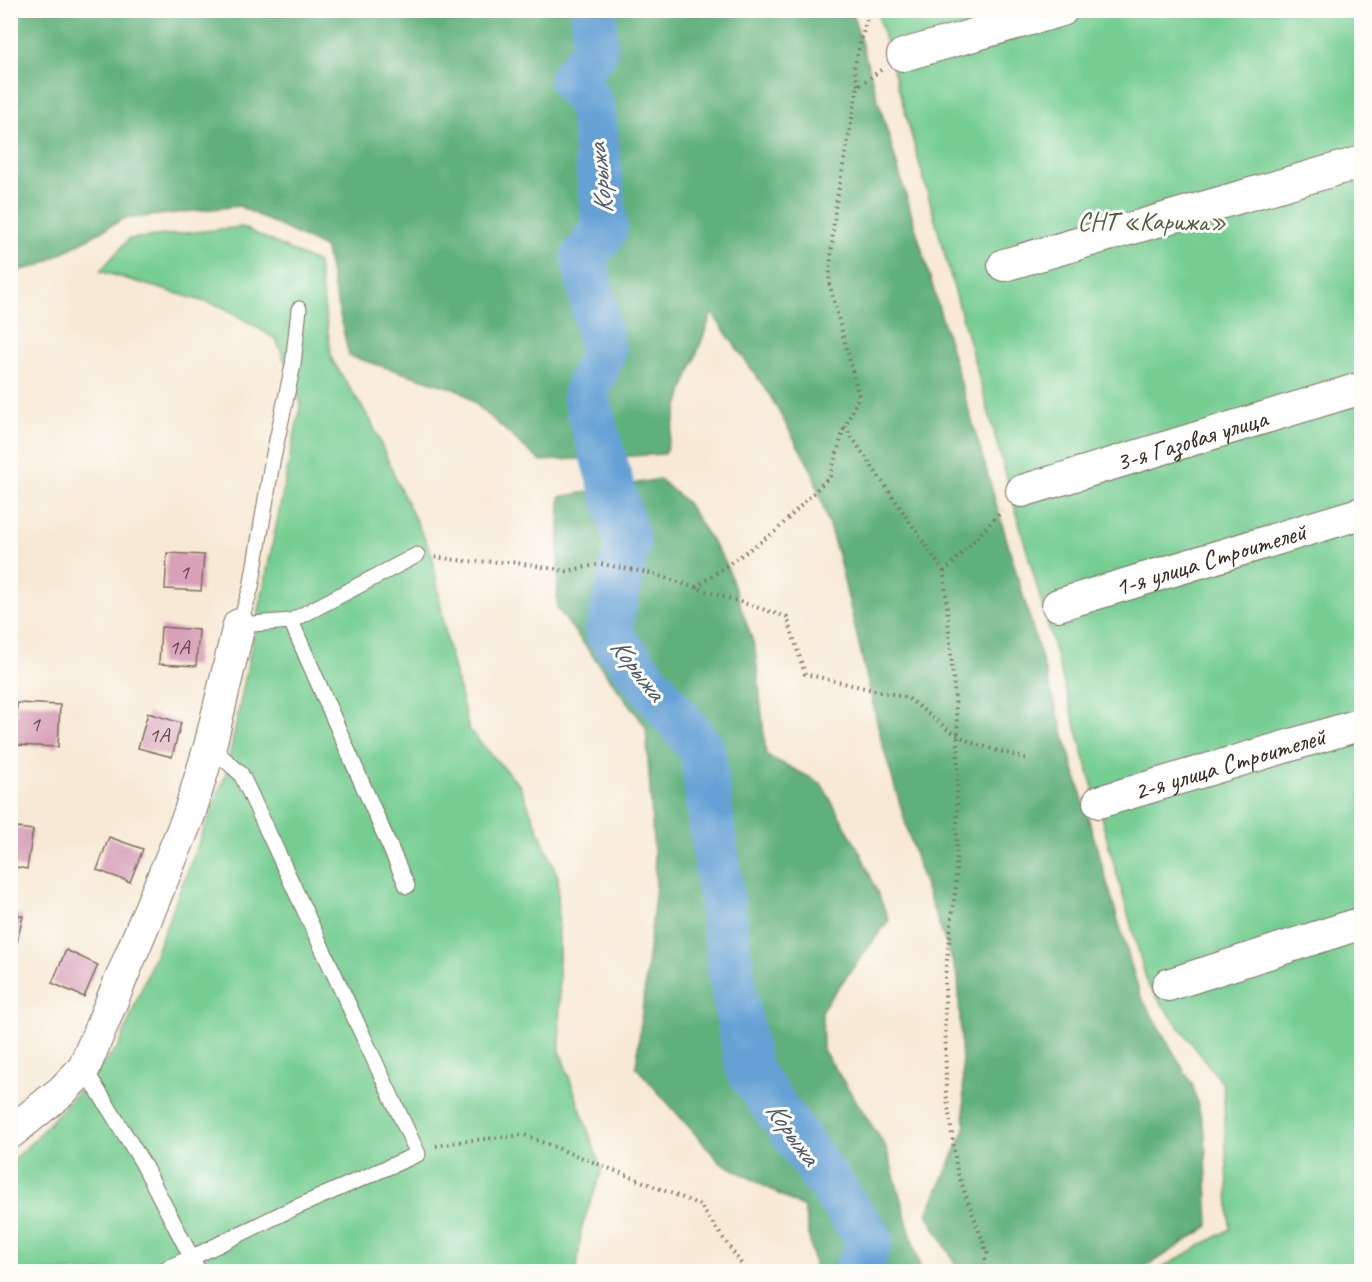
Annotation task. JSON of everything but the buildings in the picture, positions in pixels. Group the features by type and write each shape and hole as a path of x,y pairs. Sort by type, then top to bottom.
{"street":[{"path":"903,55 1062,10"},
{"path":"1004,265 1362,162"},
{"name":"3-я Газовая улица","path":"1022,491 1362,388"},
{"name":"1-я улица Строителей","path":"1059,605 1362,513"},
{"path":"10,1133 62,1091 84,1068 189,815 210,746 238,625"},
{"name":"2-я улица Строителей","path":"1099,802 1362,724"},
{"path":"1168,985 1362,923"}],"lane":[{"path":"299,309 293,365 272,464 251,588 238,625 291,621 417,555"},
{"path":"291,621 407,886"},
{"path":"158,1272 283,1213 418,1154 241,774 210,746"},
{"path":"84,1068 142,1162 199,1272"}],"path":[{"path":"696,587 776,531 830,476 844,427 859,396 829,282 835,209 858,86 854,68 869,10"},
{"path":"858,86 903,55"},
{"path":"844,427 944,572 958,735 956,884 945,975 946,1092 957,1171 987,1254 981,1272"},
{"path":"944,572 1022,491"},
{"path":"417,555 464,561 511,562 567,571 601,564 650,573 787,617 805,674 908,698 958,735 972,742 1027,759"},
{"path":"440,1145 524,1135 700,1205 747,1272"}],"green space":[{"path":"10,11 852,11 1140,995 1193,1086 1205,1133 1209,1226 1143,1269 1135,1271 960,1272 927,1214 965,1129 958,977 920,872 882,743 838,555 812,471 769,394 712,313 682,393 665,454 540,461 461,391 349,356 325,248 239,206 123,219 39,266 11,272"},
{"name":"СНТ «Карижа»","path":"877,11 1361,11 1361,1271 1156,1271 1230,1229 1223,1084 1148,986"},
{"path":"242,227 318,263 332,360 371,421 432,554 447,642 469,730 520,786 558,877 560,1052 602,1170 581,1229 577,1271 11,1272 11,1162 36,1138 119,1046 226,773 301,403 276,339 223,307 100,271 129,239"},
{"path":"660,479 687,503 726,563 755,648 766,755 821,783 861,854 889,920 822,1009 823,1050 886,1147 921,1271 815,1271 804,1208 719,1161 636,1067 656,885 646,727 557,608 560,497"}],"waterway":[{"name":"Корыжа","path":"594,10 595,51 572,79 592,105 605,229 584,257 603,352 585,395 628,543 608,633 702,749 733,987 749,1071 870,1240 857,1272"}]}
